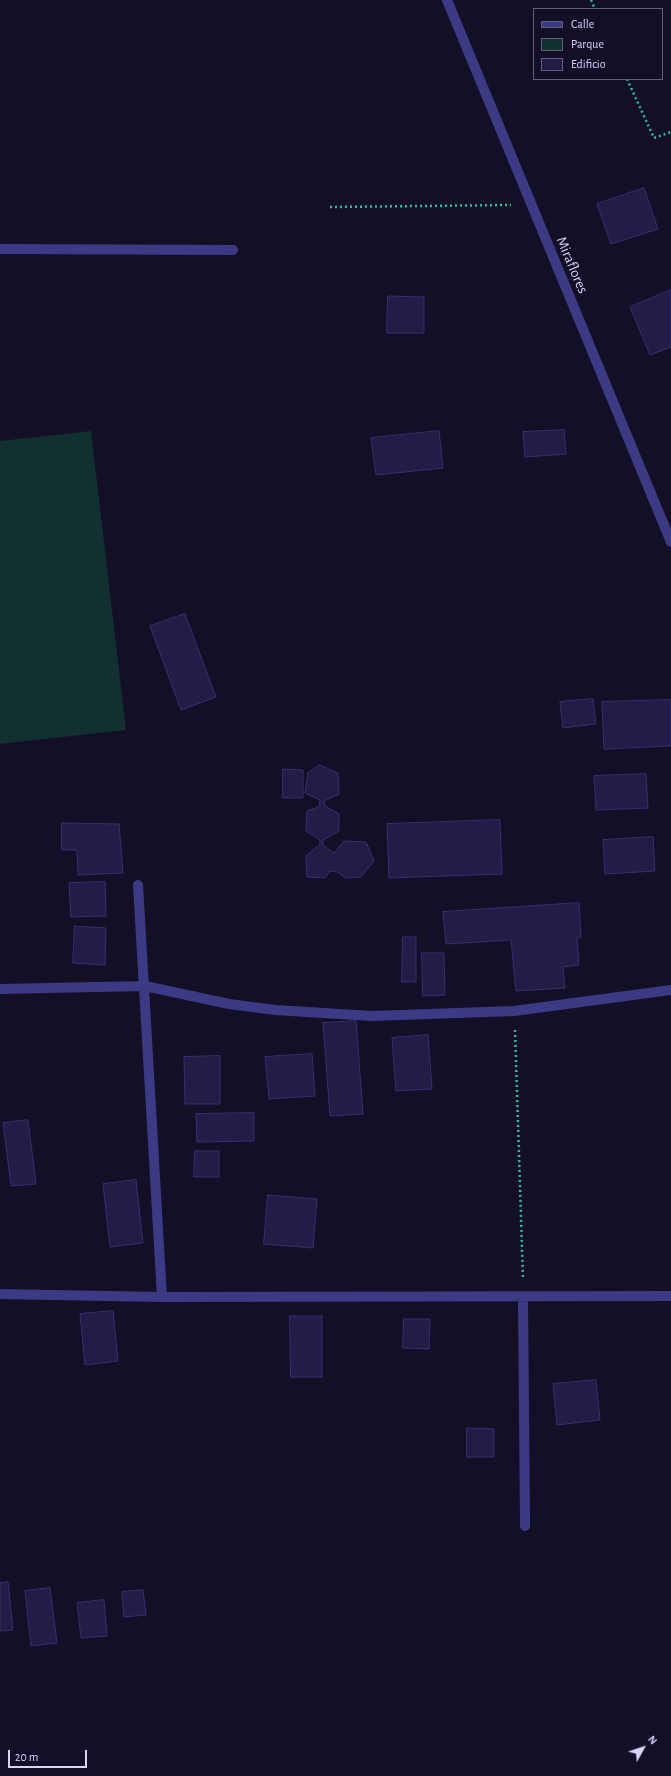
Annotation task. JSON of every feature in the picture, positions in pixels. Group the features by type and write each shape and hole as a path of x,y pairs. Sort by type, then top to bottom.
{"street":[{"name":"Miraflores","path":"446,0 671,542"},
{"path":"0,249 233,250"},
{"path":"138,885 162,1297"},
{"path":"0,988 145,986 229,1004 275,1010 372,1016 514,1011 671,990"},
{"path":"0,1294 162,1297 671,1296"},
{"path":"523,1296 524,1526"}],"path":[{"path":"627,80 654,138 671,132"},
{"path":"330,206 531,205"},
{"path":"514,1011 523,1296"}],"green space":[{"path":"91,431 126,730 0,744 0,441"}],"building":[{"path":"644,188 658,229 611,244 597,204"},
{"path":"671,290 671,347 650,355 630,307"},
{"path":"388,296 424,297 424,333 387,333"},
{"path":"564,430 566,454 525,457 523,432"},
{"path":"439,431 443,468 376,475 371,438"},
{"path":"185,614 216,697 181,710 150,626"},
{"path":"593,699 596,724 563,728 560,702"},
{"path":"671,700 671,746 604,749 602,702"},
{"path":"320,765 338,773 339,794 324,801 325,806 339,814 339,831 323,840 323,845 334,853 344,841 366,842 374,861 361,877 345,878 338,872 330,871 325,878 307,877 306,856 320,844 320,840 306,831 307,811 319,807 320,800 305,793 308,773"},
{"path":"283,769 303,770 303,798 283,798"},
{"path":"646,774 648,808 596,810 594,776"},
{"path":"500,820 502,874 389,878 387,824"},
{"path":"62,823 119,824 123,873 78,875 77,850 62,850"},
{"path":"653,837 655,871 605,874 603,840"},
{"path":"105,882 106,916 71,917 69,883"},
{"path":"579,903 581,937 577,938 579,965 563,967 565,988 516,991 511,940 446,944 443,912"},
{"path":"75,926 106,928 105,965 73,963"},
{"path":"403,937 416,937 416,982 402,982"},
{"path":"422,953 444,953 445,995 423,996"},
{"path":"356,1021 363,1114 330,1116 323,1023"},
{"path":"428,1035 432,1089 396,1091 392,1038"},
{"path":"312,1054 315,1096 269,1099 265,1057"},
{"path":"220,1056 220,1104 185,1104 184,1057"},
{"path":"254,1113 254,1141 197,1142 196,1114"},
{"path":"28,1120 36,1184 11,1186 3,1123"},
{"path":"195,1151 219,1151 219,1177 194,1177"},
{"path":"136,1180 143,1243 110,1247 103,1184"},
{"path":"268,1195 317,1199 313,1248 264,1244"},
{"path":"113,1311 118,1361 85,1365 80,1314"},
{"path":"290,1316 322,1316 322,1377 291,1377"},
{"path":"404,1319 430,1319 429,1349 403,1348"},
{"path":"596,1380 600,1420 557,1425 553,1384"},
{"path":"467,1428 494,1429 494,1457 467,1457"},
{"path":"8,1582 13,1630 0,1631 0,1583"},
{"path":"50,1588 57,1643 31,1646 25,1591"},
{"path":"143,1590 146,1615 124,1617 122,1592"},
{"path":"104,1600 107,1636 81,1638 77,1603"}]}
